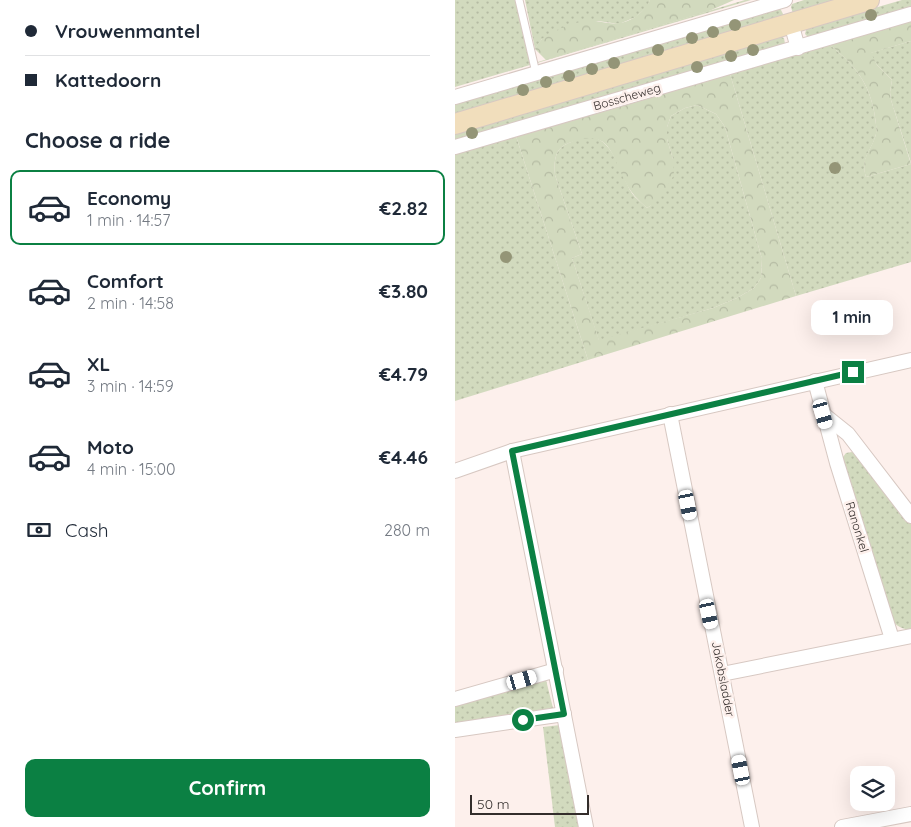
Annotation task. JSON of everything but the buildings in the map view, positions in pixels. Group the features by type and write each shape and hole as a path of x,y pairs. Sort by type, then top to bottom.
{"main road":[{"name":"Bosscheweg","path":"455,124 869,0"}],"street":[{"path":"455,97 785,0"},
{"name":"Bosscheweg","path":"455,147 911,14"},
{"path":"791,23 798,48"},
{"path":"455,471 512,451 911,360"},
{"name":"Ranonkel","path":"815,381 837,463 892,639"},
{"name":"Jakobsladder","path":"670,414 752,827"},
{"path":"823,414 848,434 911,516"},
{"path":"512,451 586,827"},
{"path":"722,674 911,636"},
{"path":"455,699 556,670"},
{"path":"455,730 564,714"},
{"path":"842,827 911,814"}],"lane":[{"path":"519,0 536,73"}],"green space":[{"path":"455,0 516,0 531,64 745,0 751,0 455,87"},
{"path":"525,0 650,0 647,7 636,17 619,24 598,21 542,39 535,49"},
{"path":"650,0 734,0 709,11 546,60 535,49 545,36 575,23 591,21 621,23 627,21 638,15"},
{"path":"804,0 840,0 793,14 792,4"},
{"path":"902,0 911,0 911,8 808,37 805,34 809,27"},
{"path":"780,8 784,16 455,114 455,103"},
{"path":"911,20 911,41 871,53 877,65 892,80 891,100 911,164 866,177 865,159 876,134 871,100 864,82 846,59 830,45"},
{"path":"779,36 784,38 785,44 455,142 455,132"},
{"path":"911,41 911,163 891,100 892,80 877,65 870,53"},
{"path":"830,45 846,59 864,82 874,111 876,134 865,159 866,177 911,164 911,262 796,296 730,74"},
{"path":"730,74 796,296 588,360 516,136","holes":["697,105 716,114 725,127 762,259 761,278 754,288 737,298 713,308 599,340 572,258 582,254 555,175 555,160 560,148 582,139 593,138 606,145 629,189 647,208 662,195 674,175 673,159 667,139 667,127 671,116 685,108"]},
{"path":"697,105 716,114 725,127 762,259 761,278 754,288 737,298 713,308 599,341 572,258 582,254 555,175 556,156 560,148 577,140 591,137 599,140 612,153 630,190 647,208 650,206 673,159 667,139 667,127 671,116 685,108"},
{"path":"516,136 588,360 455,401 455,154"},
{"path":"852,452 857,455 911,524 911,630 900,627 892,620 842,463 846,453"},
{"path":"546,680 553,708 455,724 455,706"},
{"path":"560,725 580,827 555,827 543,727"}],"route":[{"path":"523,720 564,714 512,451 853,372"}]}
